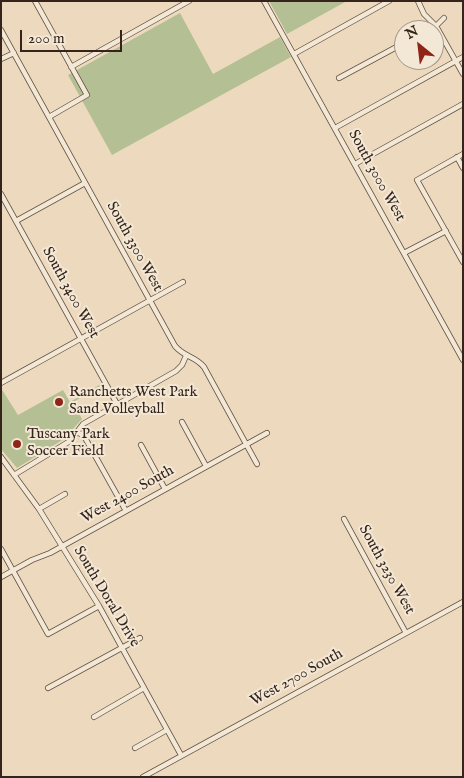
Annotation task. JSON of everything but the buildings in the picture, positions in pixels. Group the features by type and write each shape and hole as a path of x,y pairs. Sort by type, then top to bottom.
{"street":[{"path":"35,1 87,95 49,116"},
{"path":"71,67 189,1"},
{"path":"294,54 389,1"},
{"path":"418,1 424,14 430,20"},
{"name":"South 3000 West","path":"266,3 463,360"},
{"name":"South 3300 West","path":"1,30 174,346 181,353 199,362 204,367 257,464"},
{"path":"444,40 463,74"},
{"path":"339,78 394,48"},
{"path":"1,60 14,53"},
{"path":"335,128 463,57"},
{"path":"355,164 463,104"},
{"path":"463,154 417,180 463,262"},
{"path":"457,158 463,168"},
{"path":"16,221 85,183"},
{"name":"South 3400 West","path":"1,194 117,404"},
{"path":"404,253 446,231"},
{"path":"1,383 183,282"},
{"path":"14,475 70,441 83,424 176,371 182,365 186,356"},
{"path":"182,422 206,466"},
{"path":"77,432 84,436 126,511"},
{"name":"West 2400 South","path":"1,577 62,546 267,433"},
{"path":"141,445 166,489"},
{"name":"South Doral Drive","path":"1,457 39,509 99,606 181,755"},
{"path":"39,509 66,494"},
{"name":"South 3230 West","path":"344,519 406,633"},
{"path":"1,549 48,634 99,606"},
{"name":"West 2700 South","path":"143,777 463,602"},
{"path":"48,688 140,638"},
{"path":"94,717 144,688"},
{"path":"134,748 166,730"}],"green space":[{"path":"269,1 347,1 287,34"},
{"path":"180,13 213,74 280,37 291,57 112,155 68,75"},
{"path":"101,384 102,386 73,402 82,419 64,439 17,468 1,449 1,388 18,415 63,390 70,402"}],"place":[{"name":"Ranchetts West Park Sand Volleyball","path":"59,402"},
{"name":"Tuscany Park Soccer Field","path":"17,444"}]}
